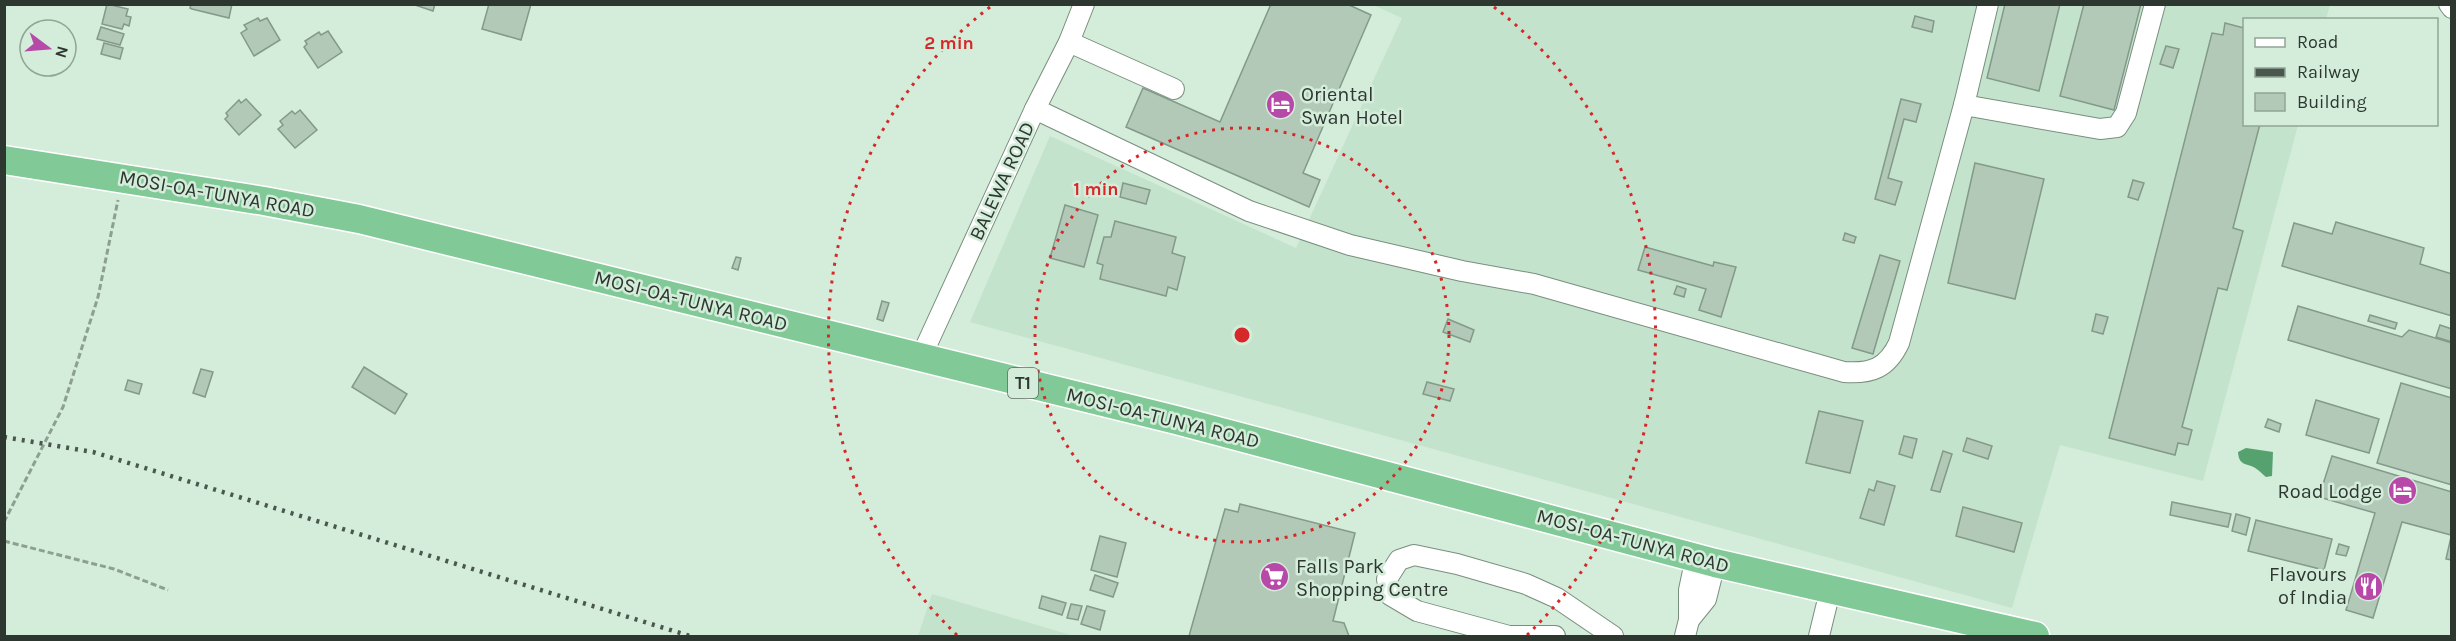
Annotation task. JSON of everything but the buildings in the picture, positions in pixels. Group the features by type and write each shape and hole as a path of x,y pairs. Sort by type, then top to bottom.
{"highway":[{"name":"MOSI-OA-TUNYA ROAD","path":"4,160 359,219 1164,417 1705,560 2020,635"}],"street":[{"name":"BALEWA ROAD","path":"921,357 1035,109 1069,42 1084,4"},
{"path":"1035,109 1249,211 1339,241 1393,256 1534,284 1844,372 1857,373 1882,365 1892,358 1899,343 1964,105 1988,4"},
{"path":"1964,105 2100,129 2117,127 2126,113 2155,4"},
{"path":"1069,42 1174,89"},
{"path":"1555,636 1509,636 1417,611 1390,596 1387,579 1399,560 1414,555 1457,564 1526,584 1557,598 1613,636"},
{"path":"1687,628 1689,590 1705,560"},
{"path":"1819,636 1830,591"}],"path":[{"path":"4,522 63,406 98,297 122,178"},
{"path":"4,541 114,569 168,590"}],"shaded area":[{"path":"1373,5 2330,5 2326,18 2243,18 2243,126 2298,126 2203,481 2060,445 2012,608 970,322 1050,136 1296,248 1402,18"},
{"path":"2246,448 2273,452 2272,476 2266,477 2255,468 2242,463 2238,452"},
{"path":"932,594 1074,636 918,636"}],"railway":[{"path":"4,437 93,452 690,636"}],"place":[{"name":"Oriental Swan Hotel","path":"1280,105"},
{"name":"Road Lodge","path":"2403,491"},
{"name":"Falls Park Shopping Centre","path":"1275,577"},
{"name":"Flavours of India","path":"2368,586"}]}
